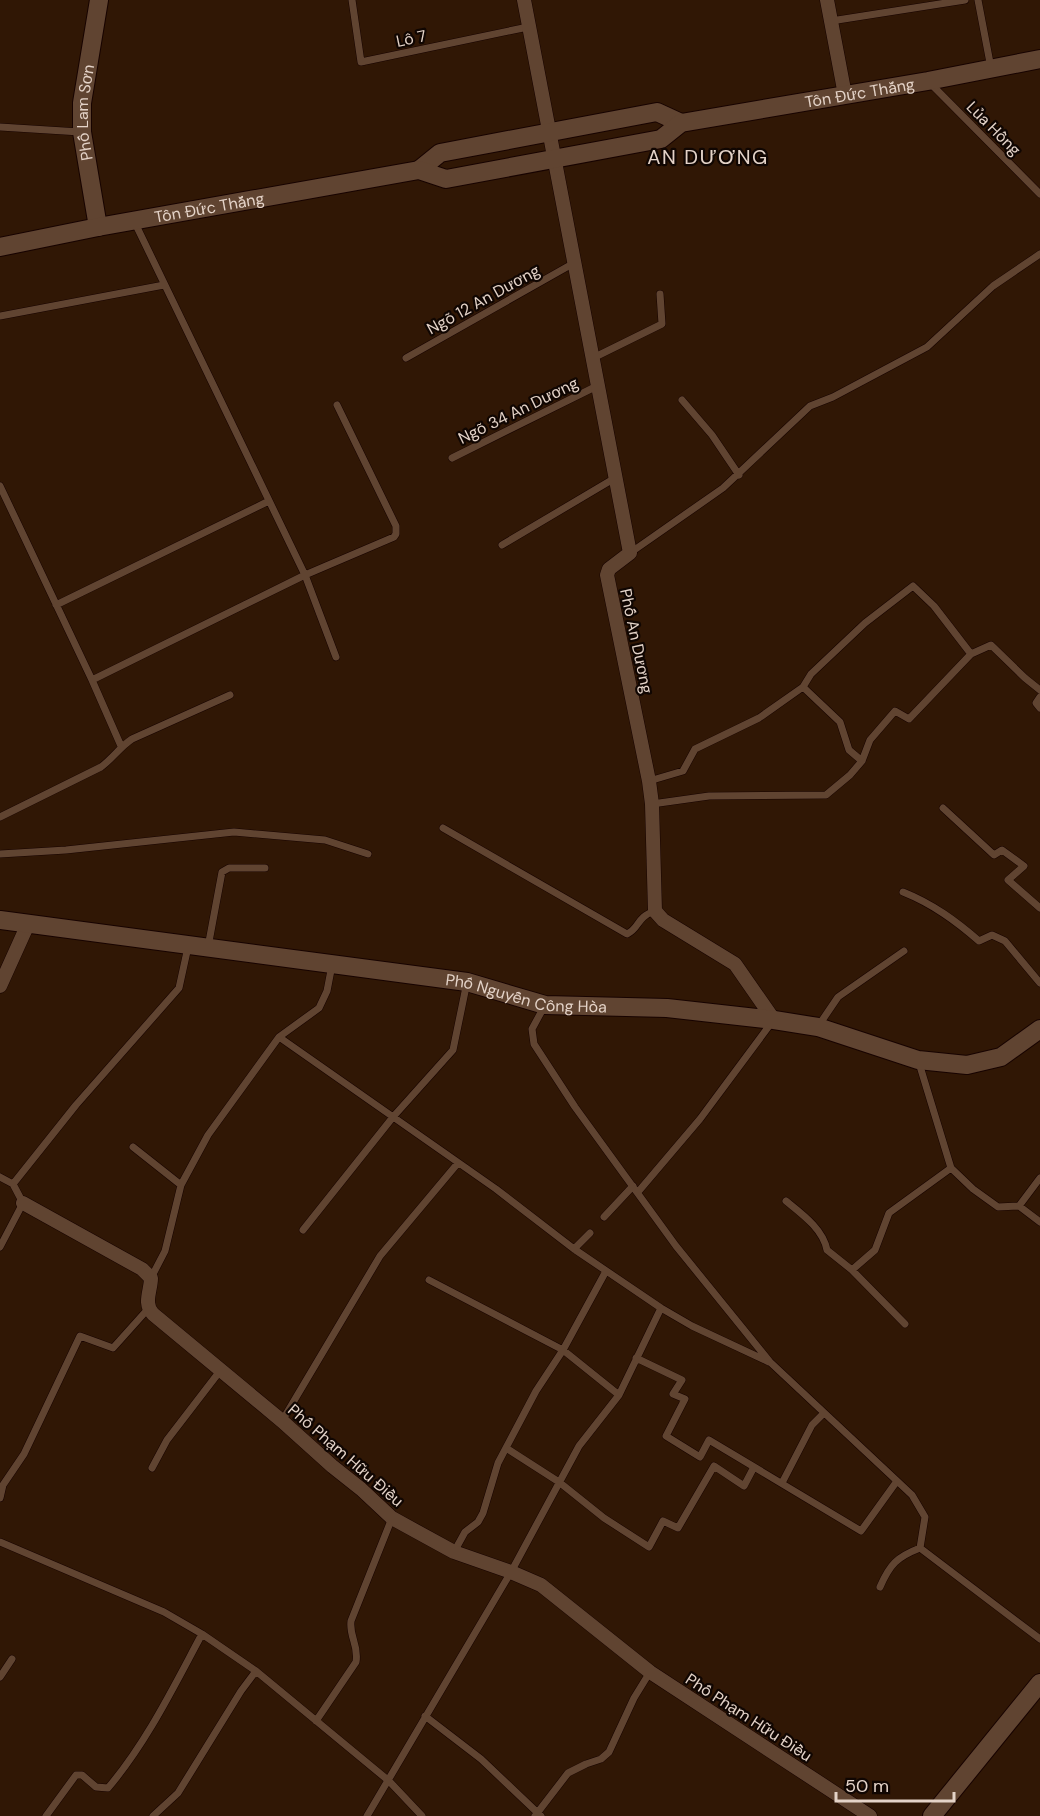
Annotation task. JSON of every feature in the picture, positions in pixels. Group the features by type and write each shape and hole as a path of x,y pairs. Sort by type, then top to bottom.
{"main road":[{"name":"Phố Lam Sơn","path":"98,226 82,132 82,103 99,0"},
{"name":"Tôn Đức Thắng","path":"0,247 98,226 419,170 446,179 661,139 681,123 928,81 1040,59"},
{"name":"Tôn Đức Thắng","path":"419,170 440,153 657,112 681,123"},
{"name":"Phố Nguyễn Công Hòa","path":"0,920 466,982 545,1005 668,1008 774,1020 818,1027 918,1060 968,1065 1001,1057 1040,1029"},
{"path":"932,1816 1037,1694"}],"street":[{"path":"524,0 630,553"},
{"path":"827,0 845,95"},
{"name":"Phố An Dương","path":"630,553 609,569 607,575 649,781 652,804 655,910"},
{"path":"655,910 663,920 735,964 774,1020"},
{"path":"0,986 28,924"},
{"path":"23,1203 142,1269 151,1278 148,1309"},
{"name":"Phố Phạm Hữu Điều","path":"148,1309 282,1421 392,1518 454,1552 511,1572 541,1586 650,1672 870,1816"}],"lane":[{"name":"Lô 7","path":"352,0 361,62 528,27"},
{"path":"831,21 965,0"},
{"path":"978,0 991,68"},
{"name":"Lủa Hồng","path":"928,81 1040,194"},
{"path":"0,127 82,132"},
{"path":"134,221 305,575 336,657"},
{"path":"630,553 739,475 810,406 833,397 927,347 993,286 1040,254"},
{"name":"Ngõ 12 An Dương","path":"406,358 574,263"},
{"path":"0,316 164,285"},
{"path":"591,358 662,324 660,294"},
{"name":"Ngõ 34 An Dương","path":"452,458 597,386"},
{"path":"682,400 712,435 739,475"},
{"path":"92,680 305,575 394,537 396,526 337,405"},
{"path":"502,544 615,478"},
{"path":"0,486 121,746"},
{"path":"56,605 269,501"},
{"path":"649,781 683,771 695,749 759,718 803,687 811,674 865,623 913,586 934,606 971,654"},
{"path":"652,804 709,796 826,795 850,775 862,761 870,740 895,711 909,719 971,654 990,645 1040,690"},
{"path":"803,687 840,722 849,750 862,761"},
{"path":"0,817 101,767 115,757 121,746 132,739 230,695"},
{"path":"1040,697 1036,704 1040,708"},
{"path":"943,808 994,855 1002,850 1024,866 1008,880 1040,908"},
{"path":"443,828 627,934 633,931 645,914 655,910"},
{"path":"0,854 66,850 234,832 325,840 368,855"},
{"path":"208,947 222,872 229,868 265,868"},
{"path":"903,892 923,900 952,918 980,941 992,935 1005,940 1040,983"},
{"path":"13,1184 76,1105 178,988 189,945"},
{"path":"818,1027 838,997 904,951"},
{"path":"151,1278 165,1251 181,1185 208,1135 279,1037 310,1016 324,1001 332,965"},
{"path":"303,1230 393,1117 453,1050 466,982"},
{"path":"545,1005 532,1029 534,1044 575,1107 676,1246 770,1362 912,1495 925,1517 920,1548"},
{"path":"638,1192 700,1119 774,1020"},
{"path":"279,1037 496,1189 574,1250 661,1308 692,1326 770,1362"},
{"path":"918,1060 951,1168 973,1189 998,1207 1019,1206 1040,1222"},
{"path":"133,1147 181,1185"},
{"path":"282,1421 380,1256 458,1162"},
{"path":"852,1270 875,1250 889,1213 951,1168"},
{"path":"0,1177 13,1184 23,1203 0,1247"},
{"path":"1019,1206 1040,1178"},
{"path":"603,1217 633,1185"},
{"path":"786,1200 808,1219 825,1240 827,1250 852,1270 905,1324"},
{"path":"574,1250 590,1233"},
{"path":"454,1552 465,1532 477,1522 483,1513 498,1463 536,1390 563,1350 606,1271"},
{"path":"429,1280 563,1350 619,1395"},
{"path":"367,1816 511,1572 579,1446 619,1395 661,1308"},
{"path":"0,1498 1,1485 24,1454 80,1336 113,1348 148,1309"},
{"path":"636,1358 682,1380 673,1394 685,1399 666,1436 700,1457 709,1440 861,1531 897,1481"},
{"path":"152,1468 167,1440 220,1371"},
{"path":"782,1483 812,1425 824,1413"},
{"path":"506,1448 559,1482 604,1518 650,1546 663,1521 678,1528 714,1466 744,1486 754,1467"},
{"path":"316,1721 356,1662 358,1651 350,1631 351,1621 392,1518"},
{"path":"0,1542 164,1612 202,1634 256,1671 388,1781 422,1816"},
{"path":"880,1587 885,1576 902,1555 920,1548"},
{"path":"920,1548 1040,1639"},
{"path":"46,1816 65,1792 70,1780 76,1775 82,1775 96,1787 108,1788 155,1721 202,1634"},
{"path":"0,1677 12,1659"},
{"path":"153,1816 177,1793 256,1671"},
{"path":"425,1716 481,1759 538,1815 568,1773 586,1764 602,1760 609,1752 634,1698 650,1672"}],"district":[{"name":"AN DƯƠNG","path":"708,157"}]}
